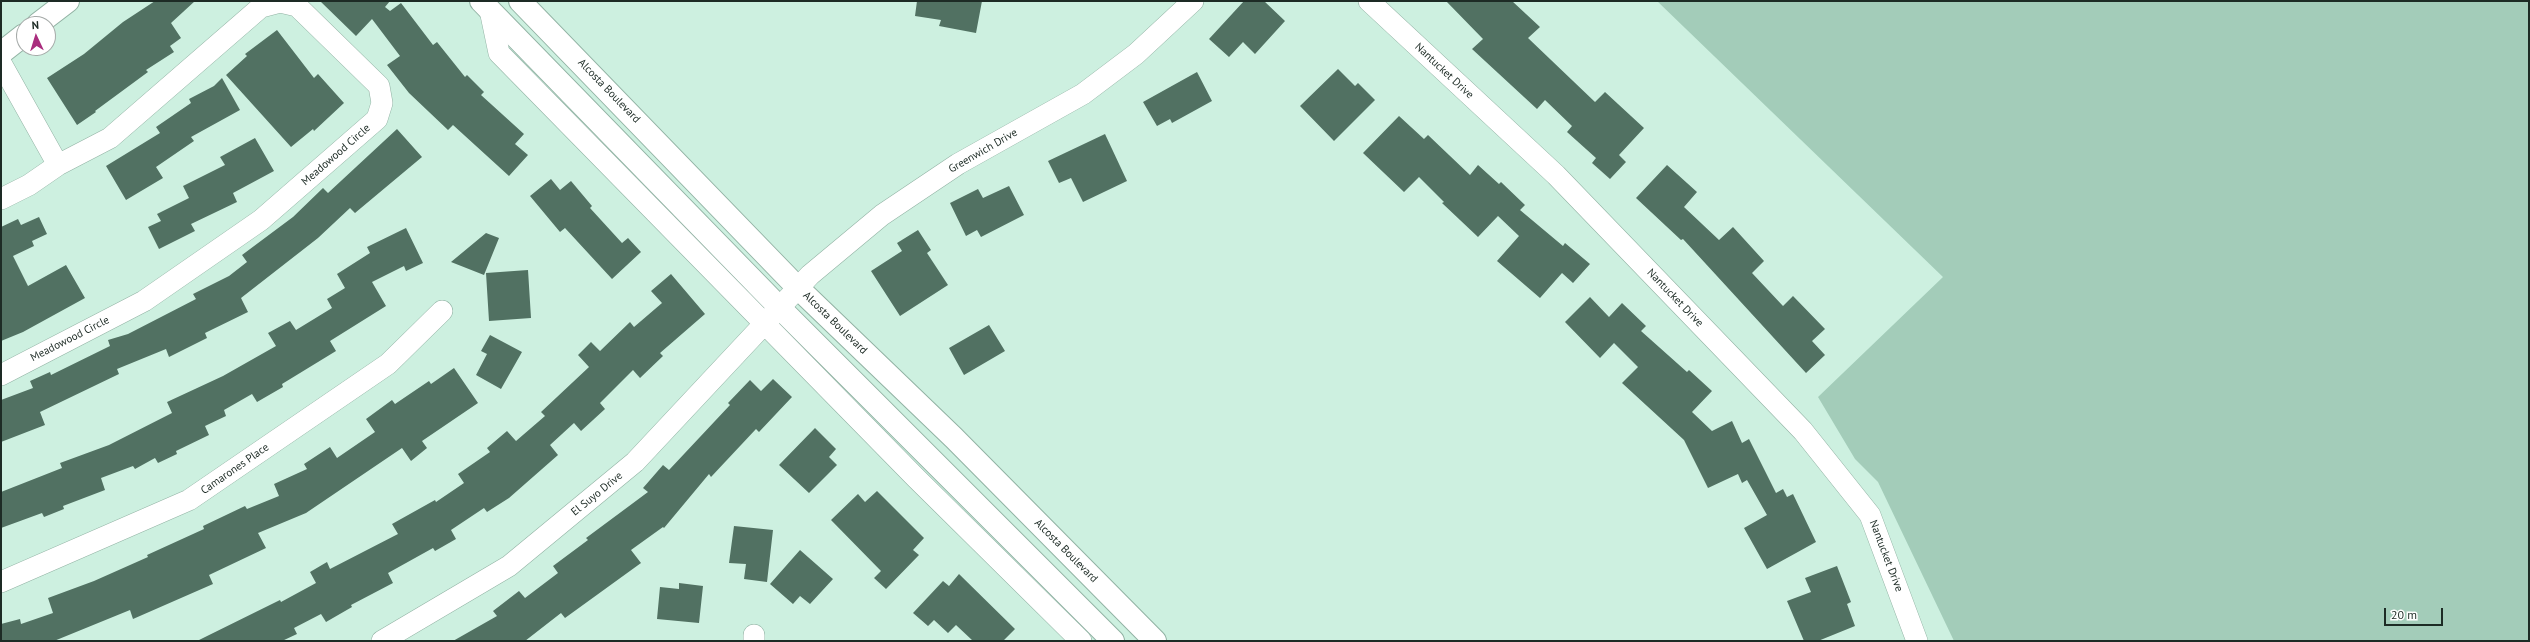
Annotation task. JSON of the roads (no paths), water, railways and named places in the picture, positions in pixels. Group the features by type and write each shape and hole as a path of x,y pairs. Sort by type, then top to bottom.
{"main road":[{"path":"48,16 68,1"},
{"name":"Alcosta Boulevard","path":"520,1 798,288 954,438 1154,641"},
{"path":"485,6 773,316 1113,641"},
{"path":"1,53 16,41"}],"street":[{"name":"Greenwich Drive","path":"773,316 815,270 882,215 958,164 1083,94 1136,54 1193,1"},
{"name":"Nantucket Drive","path":"1369,1 1556,175 1803,431 1870,515 1917,641"},
{"name":"Meadowood Circle","path":"1,199 28,185 58,165 110,138 261,7 280,2 297,6 379,86 382,103 377,119 261,220 144,301 1,375"},
{"path":"1,63 58,165"},
{"name":"Camarones Place","path":"1,582 190,500 388,364 442,312"},
{"name":"El Suyo Drive","path":"382,641 509,566 629,467 773,316"},
{"path":"773,316 916,478 1081,641"}]}
